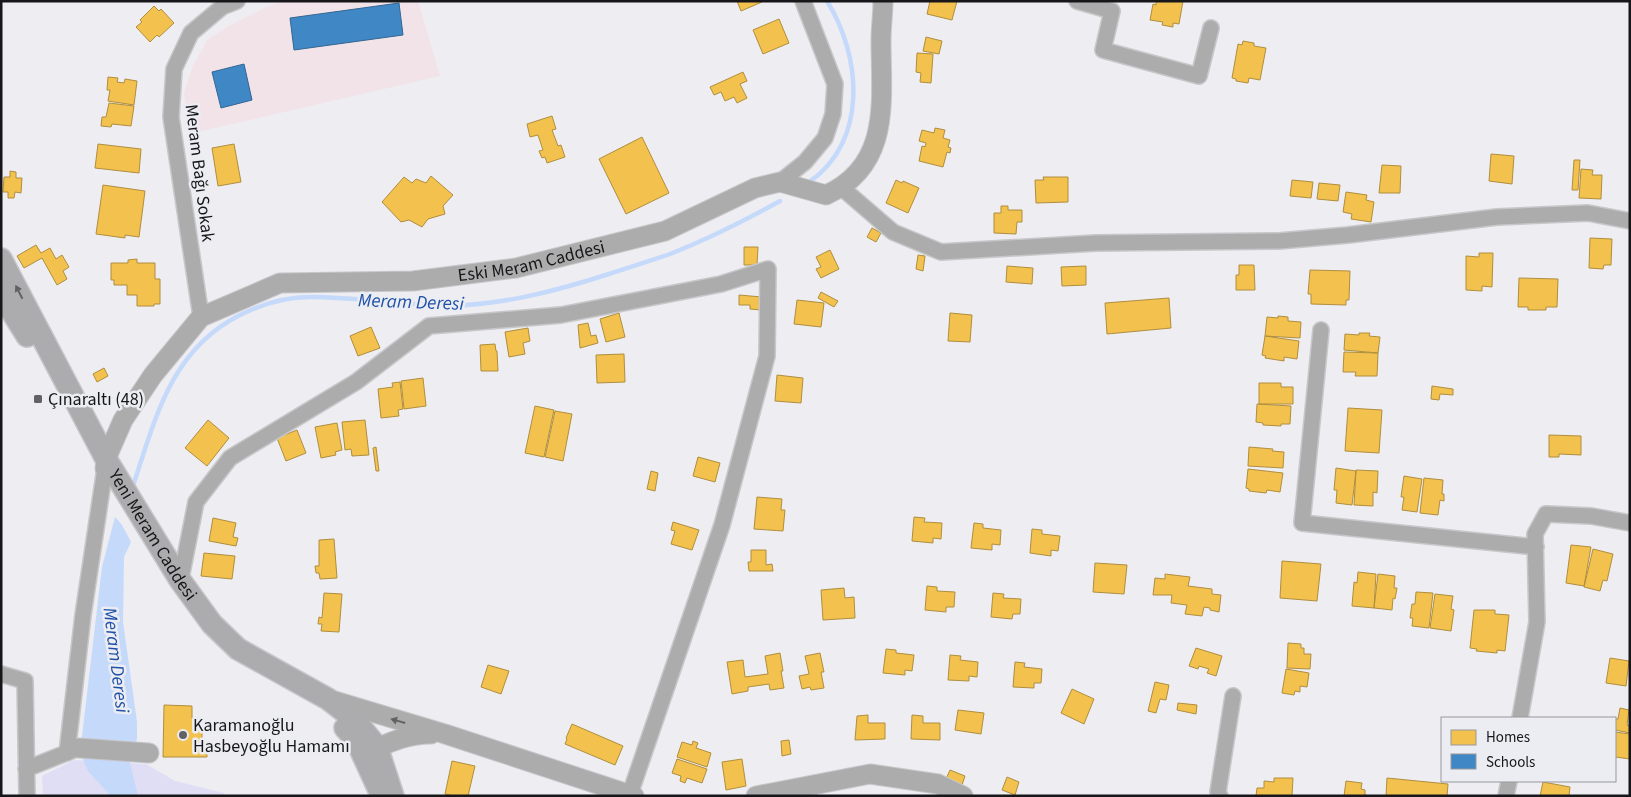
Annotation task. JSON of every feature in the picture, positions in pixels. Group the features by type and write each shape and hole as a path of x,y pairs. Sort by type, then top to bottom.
{"main road":[{"name":"Yeni Meram Caddesi","path":"1,259 105,467 150,550 179,587 238,650 328,699 355,720 370,752"},
{"name":"Yeni Meram Caddesi","path":"1,294 11,322 105,467"},
{"name":"Yeni Meram Caddesi","path":"179,587 215,640 235,659 327,713 370,752"},
{"path":"370,752 381,796"},
{"path":"370,752 393,796"}],"street":[{"name":"Meram Bağı Sokak","path":"201,317 171,117 174,69 192,33 222,7 237,1"},
{"path":"780,182 805,162 825,138 833,114 835,84 803,1"},
{"path":"883,1 881,39 883,94 875,145 864,166 842,188 893,232 941,252 1096,243 1279,241 1515,216 1588,213 1630,221"},
{"path":"1077,1 1112,11 1103,50 1199,76 1211,28"},
{"name":"Eski Meram Caddesi","path":"105,467 123,420 153,375 201,317 280,283 413,280 516,268 665,231 755,188 780,182 826,195 842,188"},
{"path":"179,587 196,502 230,458 356,382 429,326 561,315 721,284 768,269 767,356 722,525 632,795 445,734 328,699"},
{"path":"1322,330 1302,523 1536,547"},
{"path":"73,750 83,615 105,467"},
{"path":"1520,717 1538,622 1535,534 1546,514 1591,516 1630,523"},
{"path":"1,674 25,681 27,796"},
{"path":"1220,796 1218,792 1233,696"},
{"path":"370,752 407,736 445,734"},
{"path":"26,769 73,750 149,753"},
{"path":"756,796 870,774 938,784 963,796"},
{"path":"1506,796 1509,782"}],"shaded area":[{"path":"284,1 418,1 440,76 189,134 184,93 192,68 207,40 227,27 268,6"},
{"path":"74,760 146,764 175,781 224,793 226,796 43,796 42,776"}],"water":[{"path":"115,517 122,525 131,542 124,557 123,622 137,722 137,739 129,759 138,796 111,796 88,771 80,753 102,567"}],"building: Homes":[{"path":"737,1 762,1 762,2 741,11"},
{"path":"930,1 957,1 952,20 927,14"},
{"path":"1156,1 1183,1 1179,24 1173,23 1173,27 1162,25 1163,22 1150,20 1153,4 1156,5"},
{"path":"154,6 159,11 161,9 174,23 159,37 157,35 150,42 136,27 142,22 140,20"},
{"path":"779,19 789,43 763,54 753,30"},
{"path":"926,37 942,41 939,54 923,51"},
{"path":"1243,41 1254,43 1254,46 1266,48 1260,80 1249,78 1248,83 1236,81 1236,79 1232,78 1238,44 1242,45"},
{"path":"917,53 933,54 931,83 920,82 921,73 916,72"},
{"path":"743,72 747,81 740,84 747,98 737,103 734,97 725,101 721,92 714,95 710,87"},
{"path":"108,77 118,78 117,82 124,83 125,79 137,81 134,105 108,101 110,90 107,90"},
{"path":"109,103 134,106 131,126 112,124 111,127 101,126 102,117 106,117"},
{"path":"552,116 556,129 552,130 558,146 561,145 565,157 547,163 545,157 542,158 539,151 543,150 538,135 530,137 527,124"},
{"path":"935,128 945,130 943,138 950,140 948,147 951,148 950,153 947,152 943,167 919,161 922,146 925,147 926,143 919,141 922,130 934,133"},
{"path":"642,137 669,193 626,214 599,159"},
{"path":"98,144 141,149 139,173 95,168"},
{"path":"234,144 241,182 218,186 212,148"},
{"path":"1491,154 1514,156 1512,184 1489,181"},
{"path":"1574,160 1580,160 1578,190 1572,190"},
{"path":"1382,165 1401,166 1400,193 1379,193"},
{"path":"1581,169 1593,170 1592,175 1602,175 1601,199 1579,198"},
{"path":"10,171 16,172 16,178 22,178 21,193 15,192 14,198 8,198 8,192 3,192 4,177 10,177"},
{"path":"431,176 453,195 443,206 445,214 428,219 422,227 409,220 401,222 382,202 404,177 412,183 416,179 426,183"},
{"path":"1043,177 1068,177 1068,202 1036,203 1035,180 1044,180"},
{"path":"896,180 919,188 908,213 886,203"},
{"path":"1292,180 1313,182 1311,198 1290,196"},
{"path":"1319,183 1340,185 1338,201 1317,199"},
{"path":"103,185 145,191 139,237 125,235 125,238 96,234"},
{"path":"1346,192 1367,195 1366,200 1374,202 1371,222 1351,219 1352,214 1343,212"},
{"path":"1001,206 1008,206 1008,210 1022,210 1022,222 1017,222 1016,234 994,233 994,213 1001,213"},
{"path":"872,228 881,233 876,242 867,237"},
{"path":"1590,238 1612,239 1611,265 1604,265 1603,269 1589,268"},
{"path":"36,245 41,253 50,248 56,259 62,255 69,267 63,271 67,279 57,285 42,258 24,268 17,256"},
{"path":"744,247 758,247 757,265 744,265"},
{"path":"830,250 839,269 821,278 816,269 821,267 816,257"},
{"path":"1479,253 1493,253 1492,287 1482,286 1482,291 1466,290 1466,256 1479,257"},
{"path":"918,255 925,256 923,271 916,269"},
{"path":"137,259 137,263 155,263 155,279 160,279 160,304 137,306 137,295 127,295 127,285 114,285 114,280 111,280 111,263 128,263 128,260"},
{"path":"1239,265 1254,265 1255,290 1236,290 1236,275 1239,275"},
{"path":"1007,266 1033,268 1032,284 1006,282"},
{"path":"1086,266 1086,285 1062,286 1061,267"},
{"path":"1310,270 1350,271 1349,300 1346,300 1346,305 1311,304 1311,294 1308,294"},
{"path":"1519,278 1558,279 1557,307 1546,307 1546,310 1528,310 1528,307 1518,307"},
{"path":"821,292 838,301 834,307 818,298"},
{"path":"739,295 762,297 761,310 750,309 750,305 739,305"},
{"path":"1169,298 1171,328 1107,334 1105,303"},
{"path":"797,300 824,303 821,327 794,324"},
{"path":"619,313 625,337 606,342 600,319"},
{"path":"950,313 972,315 970,342 948,341"},
{"path":"1278,316 1288,317 1288,321 1301,322 1300,338 1265,336 1267,317 1278,318"},
{"path":"588,323 591,336 596,335 598,343 580,348 578,325"},
{"path":"371,327 380,348 358,356 350,336"},
{"path":"528,328 530,341 523,343 525,354 509,357 505,332"},
{"path":"1359,333 1370,333 1369,336 1380,337 1378,353 1344,350 1345,334 1359,335"},
{"path":"1265,336 1299,341 1297,359 1284,357 1284,361 1265,358 1266,356 1262,355"},
{"path":"495,344 498,371 481,371 480,345"},
{"path":"1344,352 1378,353 1377,376 1355,376 1356,372 1343,372"},
{"path":"624,354 625,382 597,383 596,355"},
{"path":"104,368 108,376 97,382 93,374"},
{"path":"777,375 803,378 801,403 775,401"},
{"path":"423,378 426,406 404,409 401,381"},
{"path":"400,382 403,409 398,410 399,416 381,418 378,389 393,387 392,383"},
{"path":"1259,383 1281,383 1281,387 1293,387 1293,404 1259,404"},
{"path":"1432,386 1453,389 1453,395 1440,394 1439,400 1431,399"},
{"path":"1257,404 1291,406 1290,424 1281,424 1281,426 1263,425 1263,423 1256,422"},
{"path":"535,406 554,410 544,457 525,453"},
{"path":"1348,408 1382,410 1379,453 1345,451"},
{"path":"555,411 572,414 563,461 545,457"},
{"path":"208,420 229,438 207,466 185,448"},
{"path":"365,420 369,455 352,456 351,449 345,450 342,422"},
{"path":"337,423 342,450 335,452 336,455 321,458 315,427"},
{"path":"297,430 306,453 286,461 277,438"},
{"path":"1549,435 1581,436 1581,455 1559,454 1559,457 1549,457"},
{"path":"376,447 379,471 376,471 373,448"},
{"path":"1249,447 1284,452 1283,468 1248,466"},
{"path":"698,457 720,463 715,482 693,476"},
{"path":"1336,468 1356,471 1352,505 1336,503 1337,490 1334,490"},
{"path":"1248,469 1283,473 1280,492 1267,490 1266,493 1249,491 1246,488"},
{"path":"1356,470 1378,471 1377,493 1373,492 1373,506 1354,505"},
{"path":"651,471 658,473 655,491 647,489"},
{"path":"1404,476 1422,479 1417,512 1402,510 1404,497 1401,497"},
{"path":"1424,478 1443,480 1442,494 1444,494 1444,501 1440,500 1438,515 1420,513"},
{"path":"757,497 782,499 781,510 785,510 783,531 754,529"},
{"path":"914,517 925,518 924,522 942,523 941,539 933,538 933,543 912,541"},
{"path":"213,518 236,523 233,537 238,538 236,546 209,541"},
{"path":"673,522 699,530 692,550 671,544 675,531 671,530"},
{"path":"974,523 983,524 983,528 1001,530 1000,545 992,544 992,550 971,548"},
{"path":"1032,529 1042,530 1042,534 1060,536 1058,551 1051,550 1051,556 1030,553"},
{"path":"334,539 337,578 320,579 319,573 316,573 315,566 319,566 319,540"},
{"path":"1571,545 1591,547 1584,586 1566,583"},
{"path":"1593,549 1613,554 1607,581 1603,580 1600,591 1584,587"},
{"path":"751,550 766,550 766,565 772,564 773,571 749,571 748,562 751,562"},
{"path":"204,553 235,556 232,579 201,576"},
{"path":"1282,561 1321,564 1317,601 1280,598"},
{"path":"1095,563 1127,565 1124,594 1093,592"},
{"path":"1358,572 1376,574 1374,608 1352,606 1354,582 1357,583"},
{"path":"1165,574 1190,577 1188,586 1212,589 1212,594 1221,595 1219,612 1204,607 1202,616 1185,614 1187,605 1171,603 1172,595 1153,595 1155,578 1165,579"},
{"path":"1378,574 1395,576 1394,588 1397,588 1395,599 1393,598 1392,610 1374,608"},
{"path":"927,586 937,587 937,591 955,592 954,607 946,607 946,612 925,610"},
{"path":"844,588 845,598 854,597 855,618 823,620 821,590"},
{"path":"1416,592 1433,593 1429,628 1412,626 1413,618 1410,618 1412,604 1415,604"},
{"path":"324,593 342,594 339,632 321,631 322,624 318,624 319,617 322,618"},
{"path":"993,593 1004,594 1003,598 1021,599 1020,614 1013,614 1012,619 991,617"},
{"path":"1435,594 1453,596 1451,609 1454,610 1451,631 1430,628"},
{"path":"1474,610 1495,610 1495,614 1509,615 1505,651 1497,650 1497,653 1476,651 1477,649 1470,648"},
{"path":"1288,643 1301,644 1301,648 1304,648 1304,654 1311,654 1310,669 1287,668"},
{"path":"1196,648 1222,656 1216,676 1207,673 1209,669 1199,666 1198,669 1189,666"},
{"path":"886,649 896,650 896,653 914,655 912,671 905,670 905,675 883,673"},
{"path":"780,653 784,688 770,690 769,684 748,687 748,691 732,694 727,662 743,660 745,677 768,674 765,656"},
{"path":"820,653 824,672 821,672 824,688 811,690 810,687 802,689 799,676 809,674 805,656"},
{"path":"950,655 961,656 960,660 978,662 977,677 969,676 969,681 948,680"},
{"path":"1610,658 1629,661 1626,686 1606,683"},
{"path":"1015,662 1025,663 1024,667 1042,669 1041,683 1034,683 1034,688 1013,687"},
{"path":"488,665 509,671 501,694 481,687"},
{"path":"1286,669 1309,673 1307,687 1300,686 1300,692 1295,691 1294,695 1282,693"},
{"path":"1155,682 1169,685 1166,700 1160,699 1156,713 1148,711"},
{"path":"1072,689 1094,699 1084,724 1061,713"},
{"path":"1178,703 1197,705 1196,714 1177,710"},
{"name":"Karamanoğlu Hasbeyoğlu Hamamı","path":"164,705 192,706 192,718 198,718 198,726 202,726 202,743 207,744 207,757 163,757"},
{"path":"1620,708 1629,710 1627,725 1630,726 1630,733 1616,730 1616,719 1618,719"},
{"path":"958,710 984,713 981,734 955,730"},
{"path":"868,715 868,723 885,723 885,739 855,740 857,716"},
{"path":"912,715 923,716 923,723 940,723 940,740 911,739"},
{"path":"572,724 623,746 615,765 565,744"},
{"path":"1616,732 1630,734 1630,759 1616,757"},
{"path":"789,740 791,754 782,756 781,741"},
{"path":"693,741 698,743 696,748 711,753 707,767 677,757 682,742 692,745"},
{"path":"677,759 707,769 702,783 687,778 685,783 680,781 681,776 672,773"},
{"path":"742,759 746,786 726,790 722,762"},
{"path":"452,761 475,766 468,796 445,794"},
{"path":"950,770 965,776 962,785 946,779"},
{"path":"1007,777 1019,782 1015,795 1002,790"},
{"path":"1274,778 1293,778 1292,796 1256,796 1257,788 1264,788 1264,781 1274,782"},
{"path":"1387,778 1448,784 1447,796 1386,796"},
{"path":"1346,781 1362,783 1361,789 1365,790 1365,795 1370,796 1344,796"},
{"path":"1543,782 1570,787 1569,796 1540,796"}],"building: Schools":[{"path":"399,3 403,35 294,50 290,18"},
{"path":"244,64 252,100 221,108 212,72"}],"waterway":[{"name":"Meram Deresi","path":"809,182 828,165 842,145 850,122 853,98 852,72 847,47 839,23 827,1"},
{"name":"Meram Deresi","path":"132,489 158,413 168,389 181,367 197,347 216,330 248,311 265,304 301,297 345,298 450,306 491,303 531,296 670,254 753,216 780,201"}],"place":[{"name":"Çınaraltı (48)","path":"38,399"},
{"name":"Karamanoğlu Hasbeyoğlu Hamamı","path":"183,735"}]}
